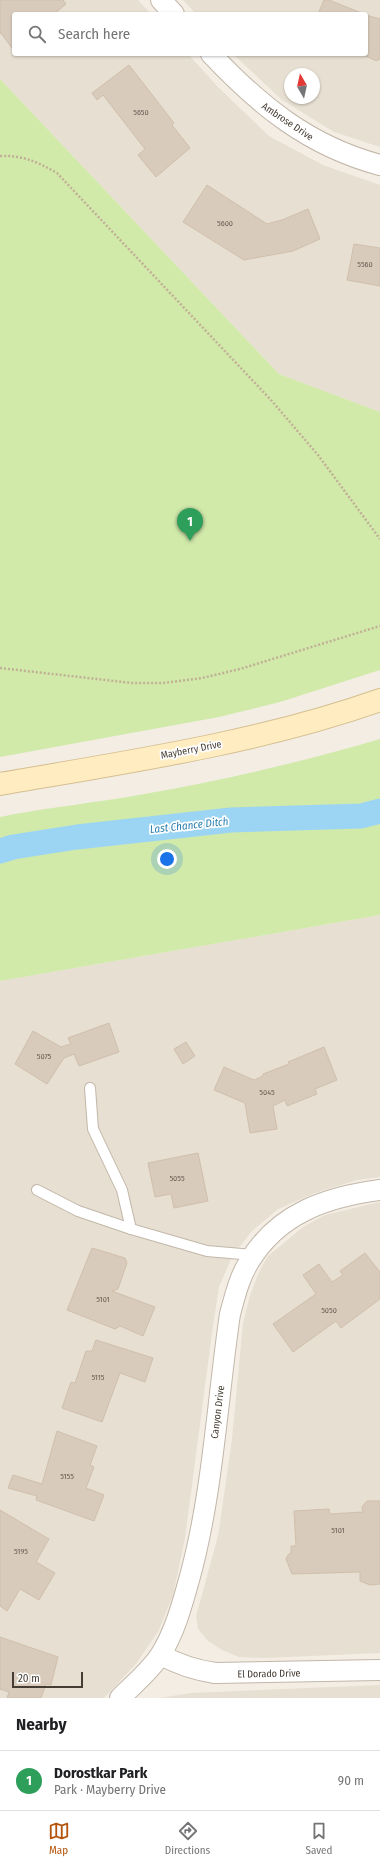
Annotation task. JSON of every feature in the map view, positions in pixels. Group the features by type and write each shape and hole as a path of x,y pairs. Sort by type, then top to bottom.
{"main road":[{"name":"Mayberry Drive","path":"0,784 203,747 261,734 380,700"}],"street":[{"path":"161,0 172,12"},
{"name":"Ambrose Drive","path":"213,56 240,86 276,115 334,149 380,165"},
{"name":"Canyon Drive","path":"120,1698 146,1673 161,1655 174,1628 183,1603 201,1533 230,1314 238,1287 254,1255 279,1226 300,1212 324,1202 358,1193 380,1190"},
{"name":"El Dorado Drive","path":"161,1655 187,1667 215,1673 380,1670"}],"lane":[{"path":"90,1088 93,1129 122,1190 132,1229"},
{"path":"37,1190 78,1211 132,1229 207,1251 254,1255"}],"path":[{"path":"0,156 12,155 36,161 57,173 271,400 318,455 380,539"},
{"path":"0,668 132,683 163,684 202,678 240,669 380,626"}],"shaded area":[{"path":"0,0 138,0 149,12 12,12 12,56 190,56 219,88 269,136 323,165 380,185 380,412 279,374 0,79"},
{"path":"183,0 380,0 380,147 334,132 288,104 320,104 320,68 284,68 284,101 235,56 368,56 368,12 194,12"},
{"path":"380,915 380,1177 357,1180 315,1193 278,1209 252,1231 233,1255 219,1287 185,1538 173,1595 158,1632 135,1665 104,1698 0,1698 0,981"},
{"path":"380,1202 380,1653 264,1658 239,1657 222,1650 208,1641 198,1629 196,1616 218,1536 232,1439 243,1323 250,1295 259,1272 268,1256 303,1227 325,1215"},
{"path":"380,1685 380,1698 159,1698 191,1693"}],"green space":[{"path":"0,79 279,374 380,412 380,670 280,702 219,717 0,757"},
{"path":"380,739 380,915 0,981 0,817 204,783 292,763"}],"building":[{"path":"0,0 63,0 66,4 56,12 12,12 12,48 1,33 0,34"},
{"path":"324,0 329,0 359,12 319,12"},
{"path":"368,16 380,19 380,60 378,59 377,61 365,56 368,56"},
{"path":"129,65 174,123 172,125 190,148 156,177 138,155 145,149 103,95 97,100 92,93"},
{"path":"207,185 267,224 282,220 308,209 320,239 293,251 244,260 183,222"},
{"path":"354,244 380,248 380,286 347,280"},
{"path":"109,1023 119,1052 79,1066 74,1054 64,1058 47,1084 15,1064 33,1031 61,1047 71,1044 68,1038"},
{"path":"186,1042 195,1056 183,1064 174,1049"},
{"path":"324,1047 337,1080 315,1089 317,1094 287,1106 285,1100 273,1106 277,1129 250,1133 245,1103 214,1090 224,1067 254,1080 263,1076 263,1074 289,1064 288,1062"},
{"path":"198,1153 208,1201 174,1208 171,1194 155,1197 148,1163"},
{"path":"92,1248 125,1258 127,1263 118,1289 112,1291 155,1307 143,1336 120,1326 115,1329 67,1310"},
{"path":"365,1253 380,1272 380,1299 341,1328 336,1321 293,1352 273,1324 316,1294 303,1275 319,1264 332,1282 343,1275 340,1271"},
{"path":"96,1340 153,1358 145,1382 120,1373 102,1422 62,1408 71,1382 75,1383 86,1351 92,1351"},
{"path":"57,1431 97,1446 90,1465 94,1467 86,1488 104,1495 94,1521 36,1500 37,1496 8,1488 13,1475 42,1484"},
{"path":"367,1501 380,1501 380,1584 370,1585 360,1581 360,1572 292,1574 286,1559 291,1553 291,1546 296,1546 294,1511 329,1509 330,1514 363,1512 362,1507"},
{"path":"0,1510 49,1539 36,1562 55,1573 39,1600 20,1589 7,1611 0,1606"},
{"path":"0,1637 58,1657 51,1685 46,1684 41,1698 7,1698 9,1692 0,1689"}],"waterway":[{"name":"Last Chance Ditch","path":"0,851 13,847 77,837 231,820 361,816 380,811"}],"place":[{"name":"Dorostkar Park","path":"190,541"}]}
